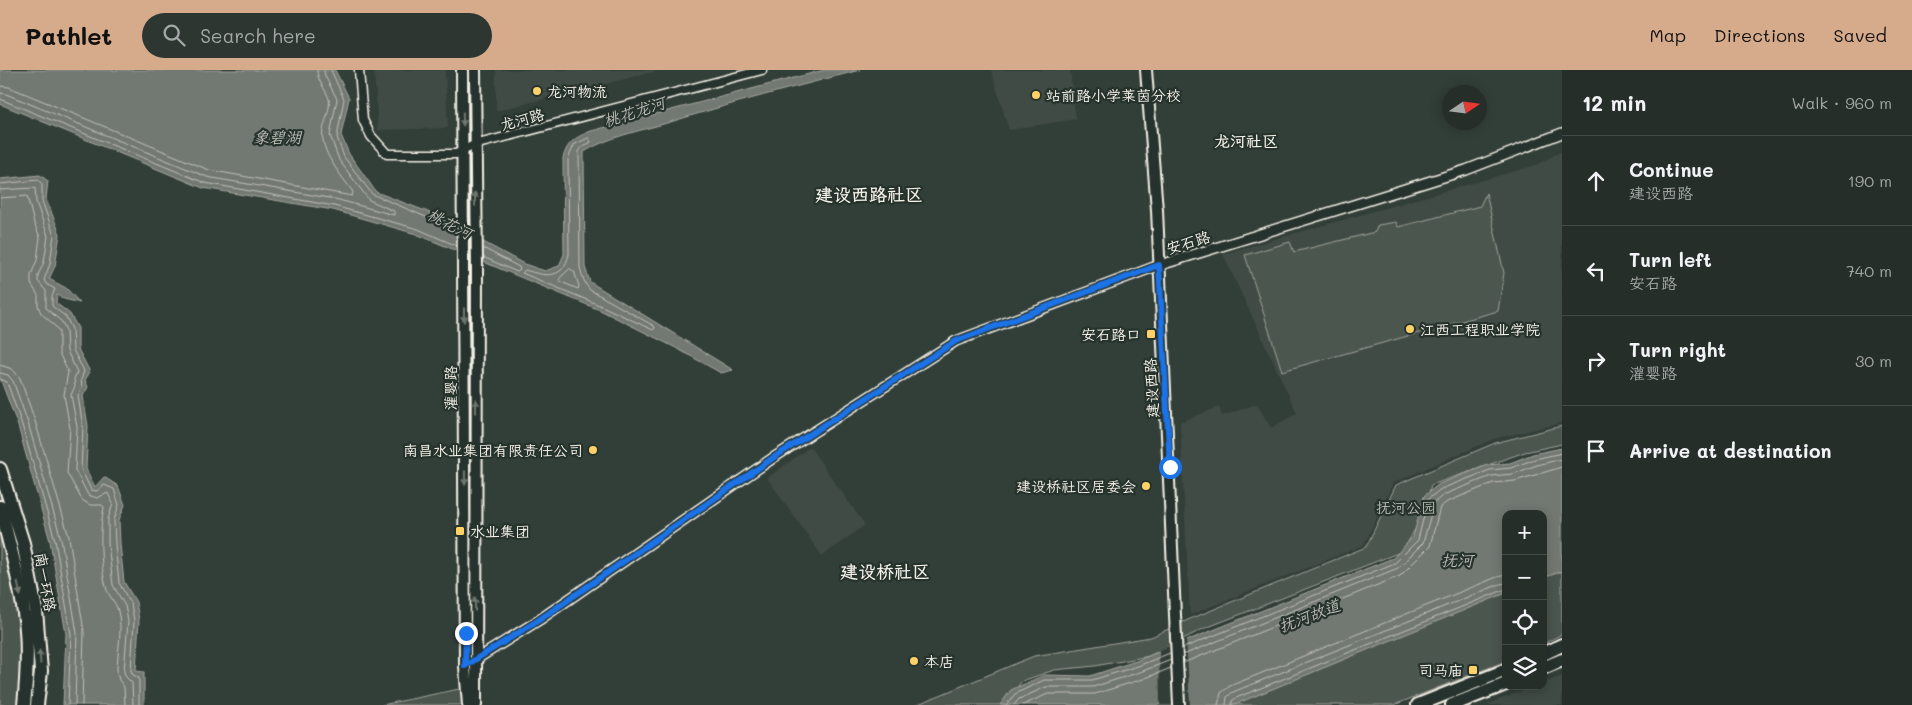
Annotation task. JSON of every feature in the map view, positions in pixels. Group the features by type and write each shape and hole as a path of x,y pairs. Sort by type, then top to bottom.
{"highway":[{"name":"南一环路","path":"0,469 23,543 36,610 41,671 37,705"},
{"name":"南一环路","path":"0,508 11,548 25,614 27,672 24,705"},
{"path":"1547,652 1562,645"},
{"path":"1547,666 1562,660"},
{"path":"1418,705 1502,672"},
{"path":"1452,705 1502,686"}],"main road":[{"name":"灌婴路","path":"462,70 470,663 476,705"},
{"name":"灌婴路","path":"468,705 477,270 474,145 475,70"},
{"name":"建设西路","path":"1140,70 1157,266 1179,705"},
{"name":"建设西路","path":"1146,70 1157,210 1157,266"},
{"name":"建设西路","path":"1173,608 1174,705"}],"street":[{"name":"龙河路","path":"359,70 363,120 371,136 387,154 456,154 474,145 762,70"},
{"name":"安石路","path":"470,663 539,620 773,458 956,341 1157,266 1466,170 1562,133"}],"shaded area":[{"path":"374,70 445,70 448,128 378,130"},
{"name":"龙河物流","path":"496,70 661,70 496,111"},
{"name":"站前路小学莱茵分校","path":"991,70 1070,70 1076,119 1009,130"},
{"name":"江西工程职业学院","path":"1562,151 1562,423 1494,439 1393,483 1364,545 1190,615 1180,422 1219,407 1222,416 1257,404 1271,428 1297,413 1223,254 1536,165"},
{"path":"810,447 865,525 822,556 767,478"},
{"path":"1562,676 1562,705 1486,705 1524,690 1547,690 1547,682"}],"green space":[{"path":"1486,193 1504,273 1498,311 1282,371 1245,255 1290,242 1294,252 1375,232 1378,225 1396,222 1398,227 1480,206"},
{"name":"抚河公园","path":"1562,426 1562,444 1525,452 1431,485 1424,513 1403,551 1203,629 1149,656 1095,666 1054,670 1022,681 1004,705 916,705 1034,656 1151,637 1190,619 1366,547 1396,485 1495,443"},
{"path":"0,478 21,548 36,660 31,705 0,705"},
{"path":"1562,571 1562,634 1547,642 1547,600 1547,577"},
{"path":"1502,595 1502,663 1394,705 1215,705"},
{"path":"464,688 465,705 382,705"}],"water":[{"name":"象碧湖","path":"0,70 335,70 349,98 341,135 349,154 376,192 428,212 524,264 545,271 559,266 564,254 563,158 567,148 577,138 591,131 824,70 860,70 624,135 603,142 584,152 585,267 590,282 733,370 721,373 602,311 416,234 333,210 203,188 0,104"},
{"path":"40,175 48,181 46,199 60,234 55,266 49,279 66,288 80,303 57,295 56,303 70,314 78,328 78,349 90,372 85,380 88,387 83,396 88,426 86,469 95,487 104,477 118,486 125,505 119,520 120,544 124,582 136,602 139,620 136,671 144,672 144,705 63,705 66,634 50,541 18,426 0,378 0,179"},
{"name":"抚河","path":"1562,448 1562,571 1547,577 1547,510 1502,510 1502,595 1238,703 1231,705 1000,705 1011,690 1044,675 1090,676 1136,661 1393,558 1413,537 1424,496 1439,484 1488,465 1510,463 1533,454"}],"pier":[{"path":"1186,639 1190,705 1160,705 1159,650"}],"place":[{"name":"龙河物流","path":"537,91"},
{"name":"站前路小学莱茵分校","path":"1036,95"},
{"name":"江西工程职业学院","path":"1410,329"},
{"name":"安石路口","path":"1151,334"},
{"name":"南昌水业集团有限责任公司","path":"593,450"},
{"name":"建设桥社区居委会","path":"1146,486"},
{"name":"水业集团","path":"460,531"},
{"name":"本店","path":"914,661"},
{"name":"司马庙","path":"1473,670"}],"district":[{"name":"龙河社区","path":"1246,140"},
{"name":"建设西路社区","path":"869,194"},
{"name":"建设桥社区","path":"885,571"}],"route":[{"path":"466,633 465,666 539,620 773,458 956,341 1159,265 1170,467"}],"water label":[{"name":"桃花龙河","path":"634,111"},
{"name":"桃花河","path":"450,223"},
{"name":"抚河故道","path":"1309,615"}]}
